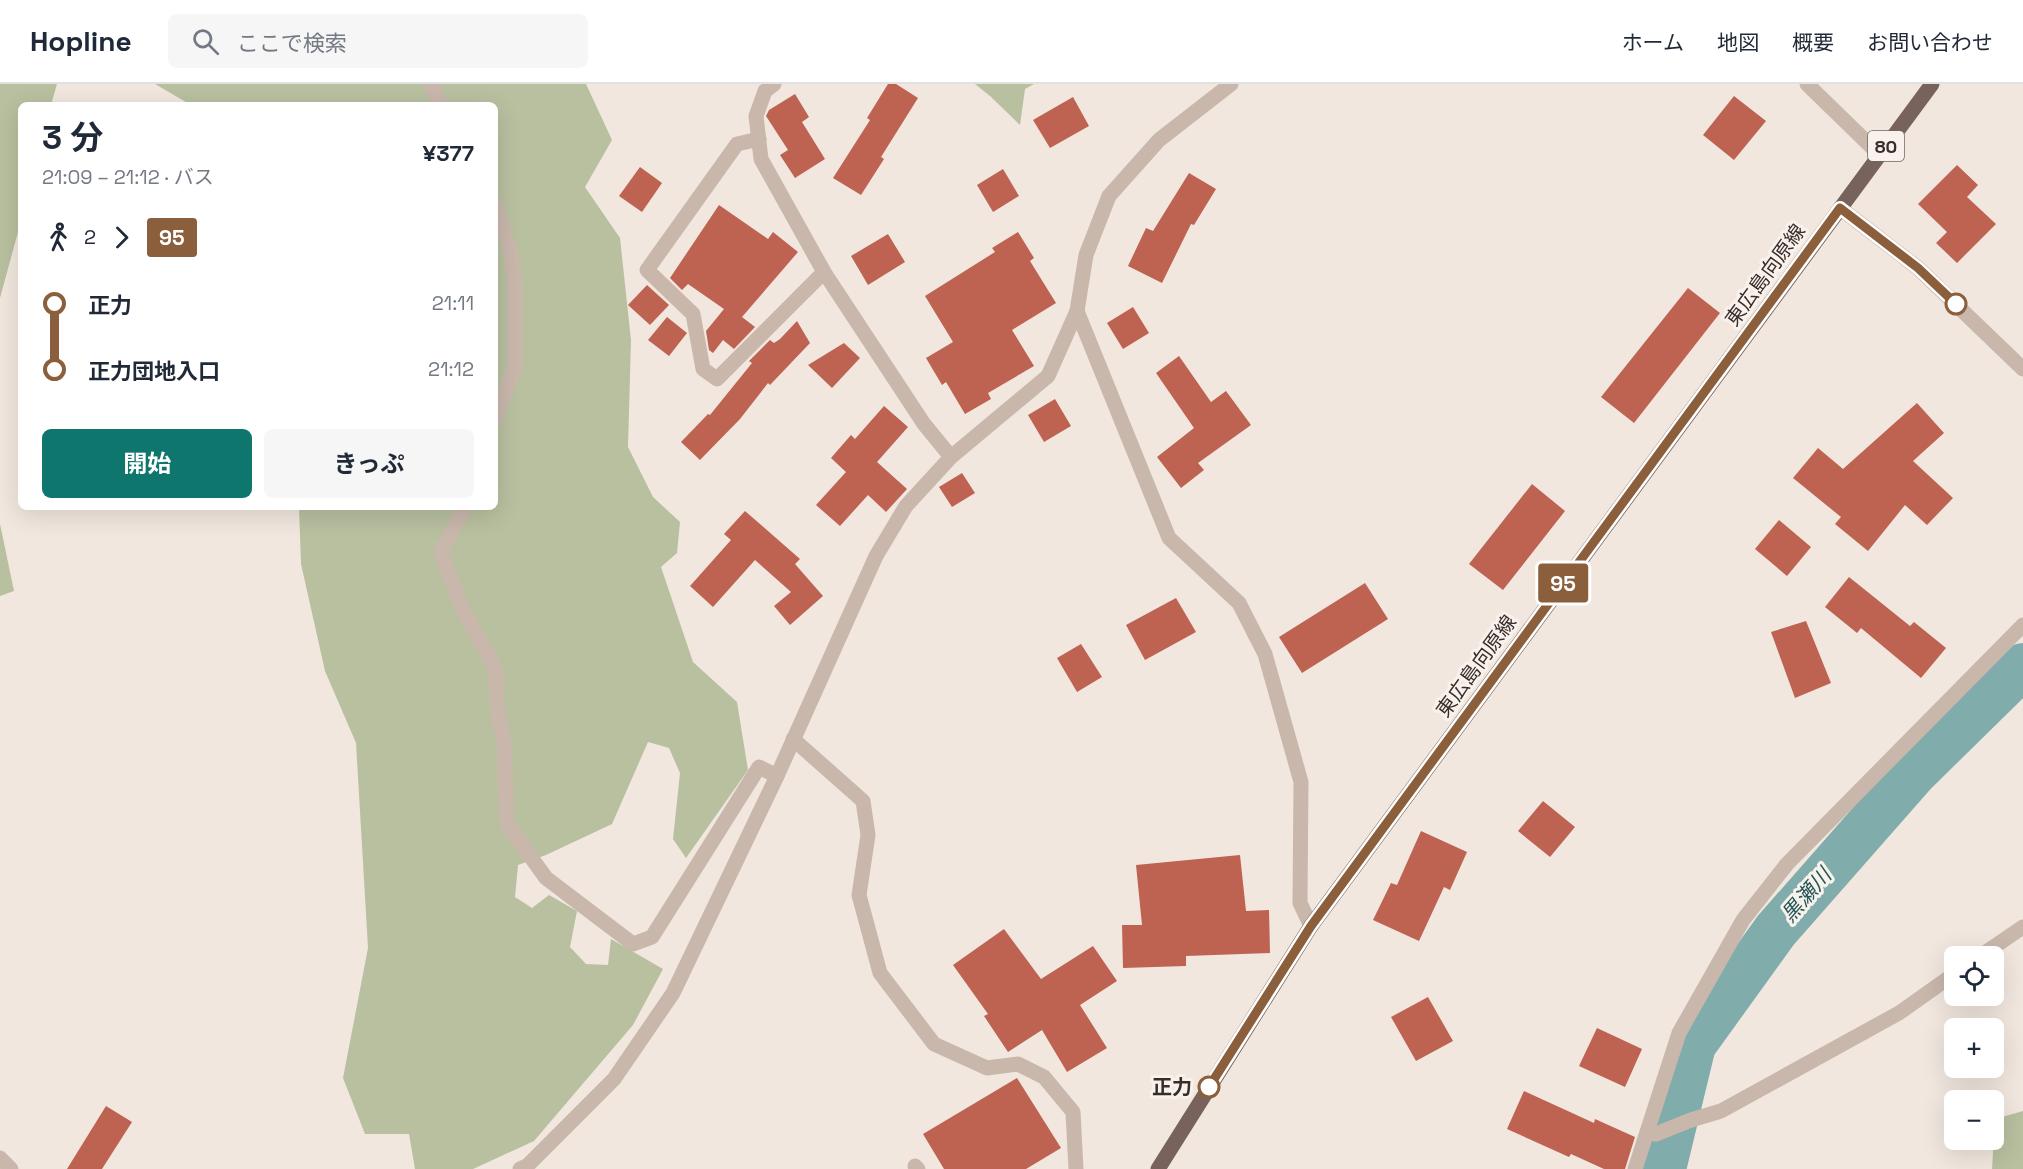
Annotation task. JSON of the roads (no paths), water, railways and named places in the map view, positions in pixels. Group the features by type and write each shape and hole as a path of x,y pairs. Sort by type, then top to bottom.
{"main road":[{"name":"東広島向原線","path":"1158,1169 1311,926 1932,84"}],"street":[{"path":"430,84 439,102"},
{"path":"774,84 765,91 756,116 761,159 824,272 924,424 951,457"},
{"path":"520,1169 526,1166 614,1079 673,993 777,776 876,556 906,506 951,457 1048,376 1077,311 1086,255 1109,196 1159,140 1231,84"},
{"path":"1807,84 1880,155"},
{"path":"759,139 737,144 647,270 693,314 703,369 717,379 824,272"},
{"path":"1840,208 1918,268 2023,369"},
{"path":"498,213 510,250 515,281 515,366 498,411"},
{"path":"1077,311 1169,538 1239,603 1265,654 1301,782 1300,903 1311,926"},
{"path":"463,510 441,552 462,609 495,667 497,706 504,744 507,824 546,878 633,944 652,937 759,767 777,776"},
{"path":"1635,1169 1652,1134 1679,1033 1743,920 1787,864 2023,625"},
{"path":"793,739 863,801 868,835 859,895 880,973 934,1044 987,1068 1018,1064 1044,1077 1073,1112 1076,1169"},
{"path":"1995,946 2023,927"},
{"path":"1652,1134 1721,1111 1768,1087 1899,1013 1944,981"},
{"path":"0,1158 11,1169"}],"waterway":[{"name":"黒瀬川","path":"1663,1169 1693,1045 1776,930 1914,773 2023,666"}],"place":[{"name":"正力","path":"1209,1087"}]}
